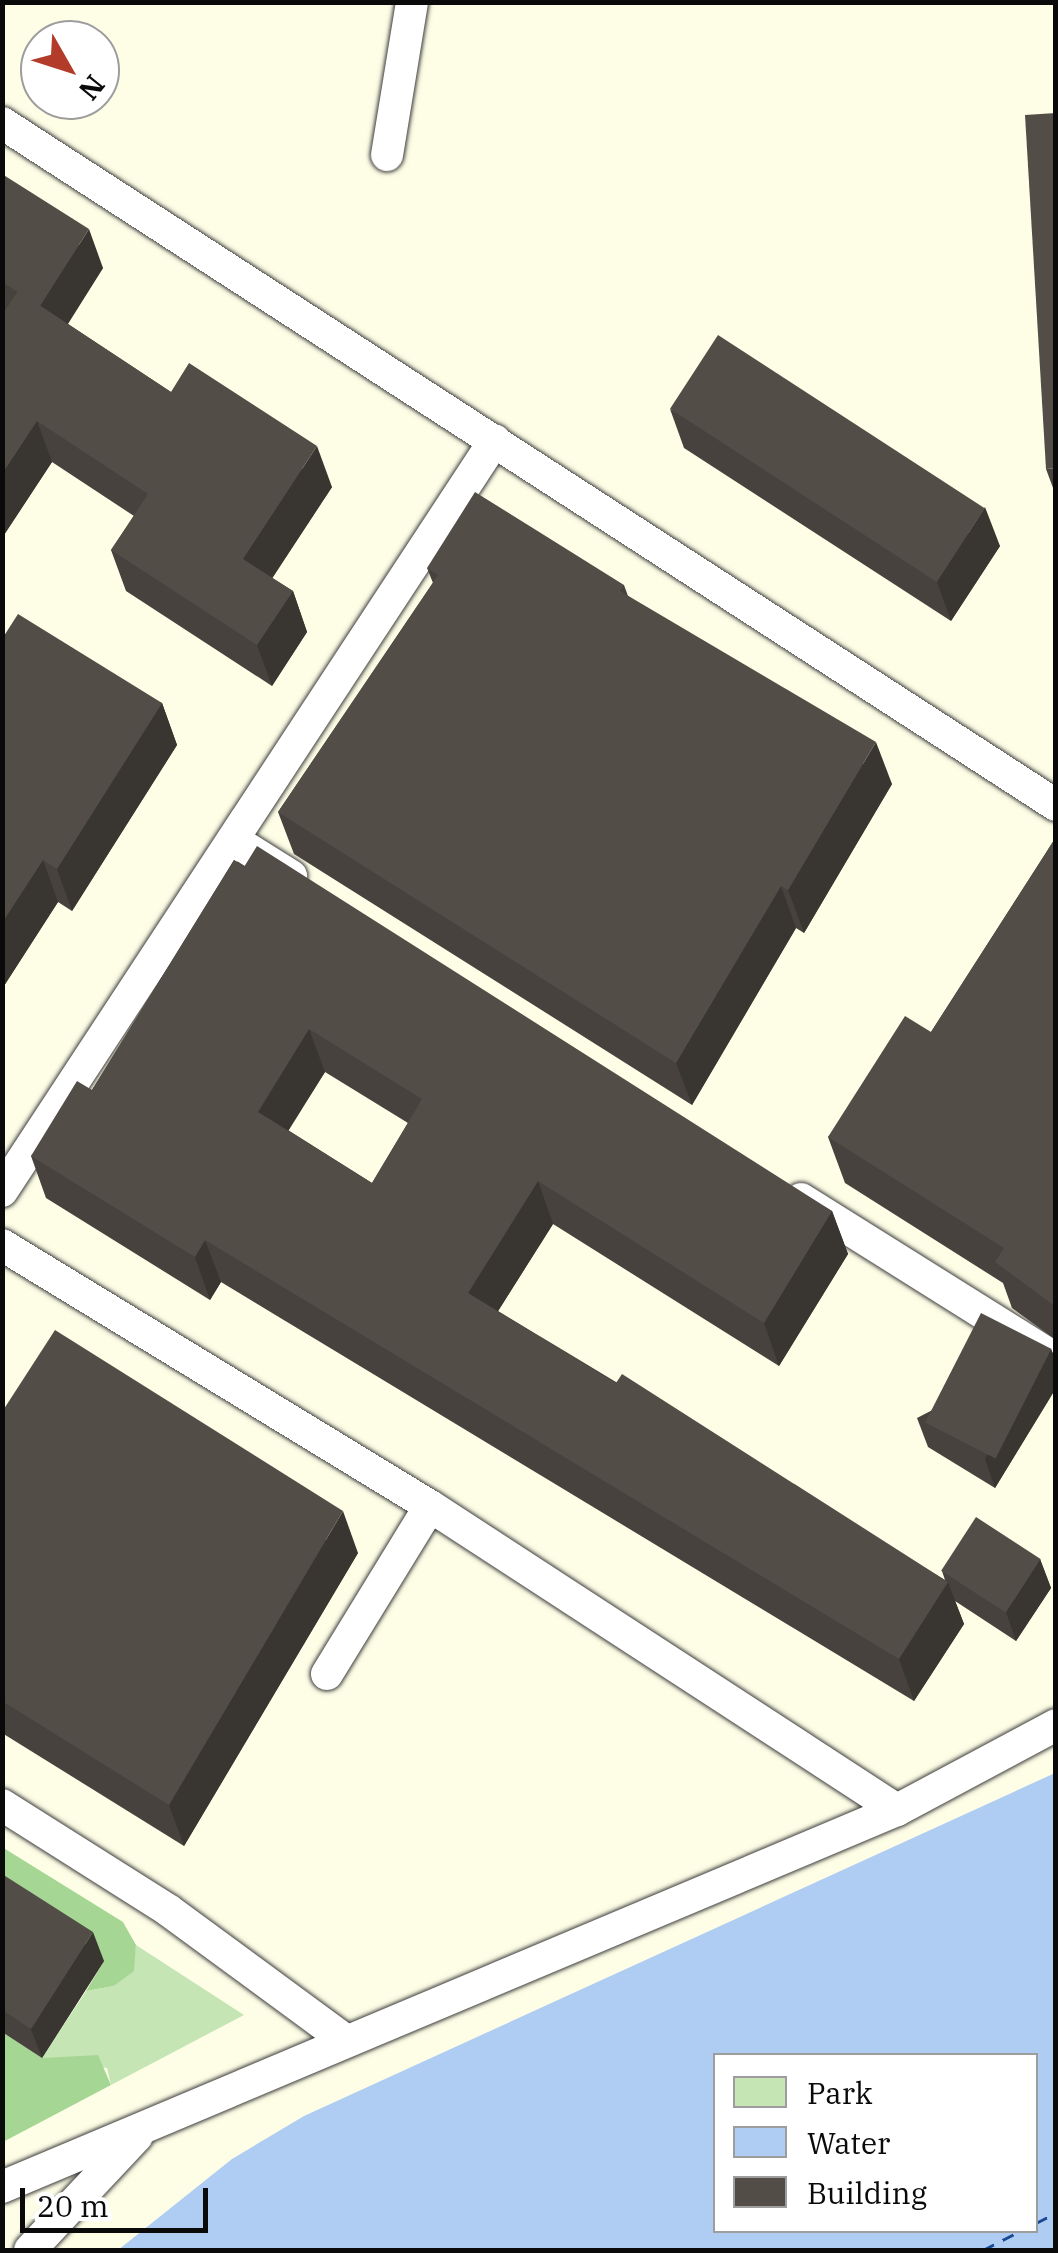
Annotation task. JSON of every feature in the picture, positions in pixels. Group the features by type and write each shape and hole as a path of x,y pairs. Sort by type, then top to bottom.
{"lane":[{"path":"387,155 412,2"},
{"path":"2,123 1056,805"},
{"path":"2,1192 237,842 495,440"},
{"path":"237,842 320,895"},
{"path":"772,1180 1056,1359"},
{"path":"2,1244 430,1506 897,1810"},
{"path":"327,1674 430,1506"},
{"path":"2,2187 342,2038 897,1810 1056,1725"},
{"path":"2,1804 168,1910 342,2038"},
{"path":"30,2250 147,2126"}],"green space":[{"path":"2,1847 123,1922 136,1945 134,1971 114,1986 86,1991 104,1961 3,1896"},
{"path":"136,1945 244,2015 111,2085 107,2068 42,2058 86,1991 114,1986 133,1971"},
{"path":"2,2032 42,2058 98,2055 111,2085 3,2142"}],"water":[{"path":"1055,1773 1055,2250 118,2250 232,2159 304,2116"}],"building":[{"path":"1056,113 1056,468 1046,469 1025,115"},
{"path":"2,174 89,229 40,306 2,282"},
{"path":"18,291 171,392 189,363 317,446 243,559 293,591 257,645 111,550 148,494 37,421 2,474 2,315"},
{"path":"718,335 985,508 937,582 670,409"},
{"path":"475,492 624,585 620,591 876,742 788,890 781,886 676,1063 278,812 438,575 427,568"},
{"path":"18,614 162,703 57,869 43,860 2,923 2,639"},
{"path":"1056,837 1056,1307 995,1262 1004,1248 828,1137 905,1016 931,1032"},
{"path":"257,846 832,1211 764,1323 538,1181 468,1293 616,1383 622,1374 948,1582 899,1659 205,1240 195,1257 31,1156 77,1081 92,1090 234,860 244,867","holes":["309,1029 422,1099 372,1183 258,1112"]},
{"path":"981,1313 1051,1349 996,1458 925,1423"},
{"path":"55,1330 343,1511 169,1805 2,1701 2,1412"},
{"path":"976,1517 1041,1559 1006,1613 941,1571"},
{"path":"2,1874 93,1932 31,2029 2,2010"}],"ferry route":[{"path":"1038,2222 1056,2213"},
{"path":"983,2250 1016,2233"}]}
